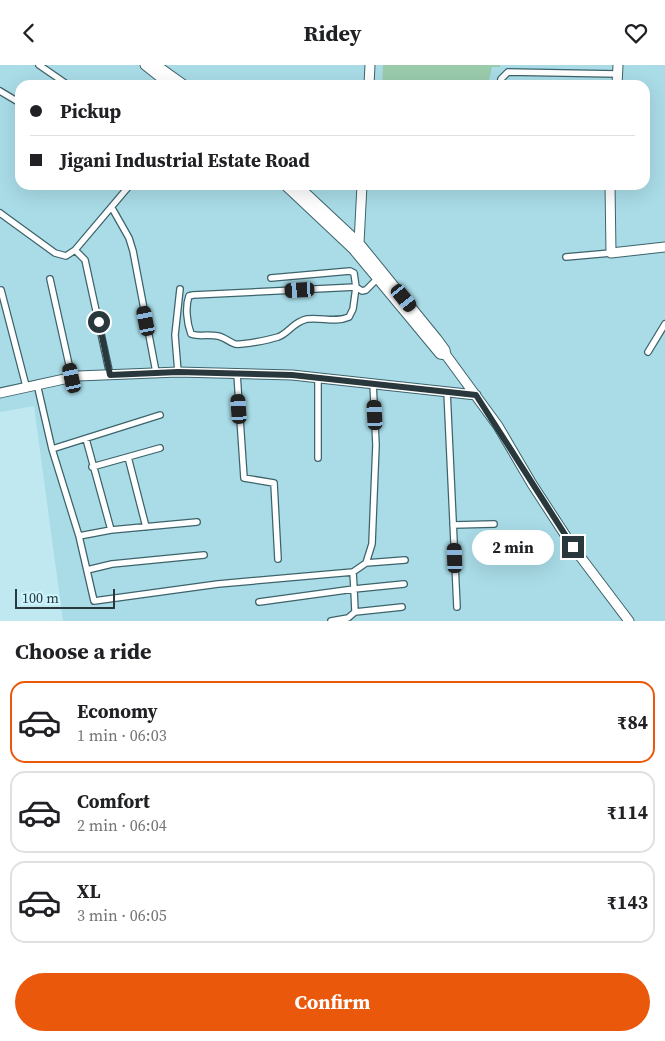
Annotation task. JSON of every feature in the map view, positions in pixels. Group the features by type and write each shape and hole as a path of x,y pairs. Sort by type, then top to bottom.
{"main road":[{"path":"144,65 164,80"},
{"path":"156,65 177,80"},
{"path":"369,80 370,65"},
{"path":"291,190 356,246 377,279 440,354 446,355"},
{"path":"302,190 356,246 437,339 445,350 446,355 476,395 573,547 629,621"},
{"path":"356,246 362,190"},
{"path":"610,190 611,253 665,247"},
{"path":"0,393 72,378 178,372 292,375 476,395"}],"street":[{"path":"40,65 61,80"},
{"path":"500,80 508,72 618,70"},
{"path":"0,91 15,100"},
{"path":"0,213 55,253 66,256 75,250 126,190"},
{"path":"112,208 129,238 133,251 156,372"},
{"path":"75,250 85,260 110,375"},
{"path":"566,257 611,253"},
{"path":"271,278 350,271 354,273 356,287 353,309 349,317 341,321 309,319 295,323 279,337 241,344 233,343 226,338 218,336 196,336 191,333 188,326 187,302 189,297 193,295 356,287 362,291 366,290 377,279"},
{"path":"50,279 72,378"},
{"path":"178,372 175,328 180,289"},
{"path":"1,290 26,387"},
{"path":"648,352 665,324"},
{"path":"237,374 244,478 274,483 278,559"},
{"path":"318,378 318,459"},
{"path":"366,563 372,544 376,445 373,383"},
{"path":"38,384 52,449 80,537 94,601 218,584 353,572 366,563 405,560"},
{"path":"447,391 457,607"},
{"path":"52,449 160,415"},
{"path":"86,439 92,467 111,530"},
{"path":"92,467 160,448"},
{"path":"128,457 146,527"},
{"path":"80,537 111,530 197,522"},
{"path":"453,525 494,524"},
{"path":"87,570 112,565 204,555"},
{"path":"353,572 355,612"},
{"path":"259,602 404,584"},
{"path":"331,621 348,619 355,612 402,607"}],"shaded area":[{"path":"0,65 383,65 383,68 500,67 500,65 665,65 665,621 63,621 34,406 0,412"}],"green space":[{"path":"383,65 500,65 500,67 492,67 489,80 382,80"}],"route":[{"path":"99,322 110,375 156,372 292,375 476,395 573,547"}]}
